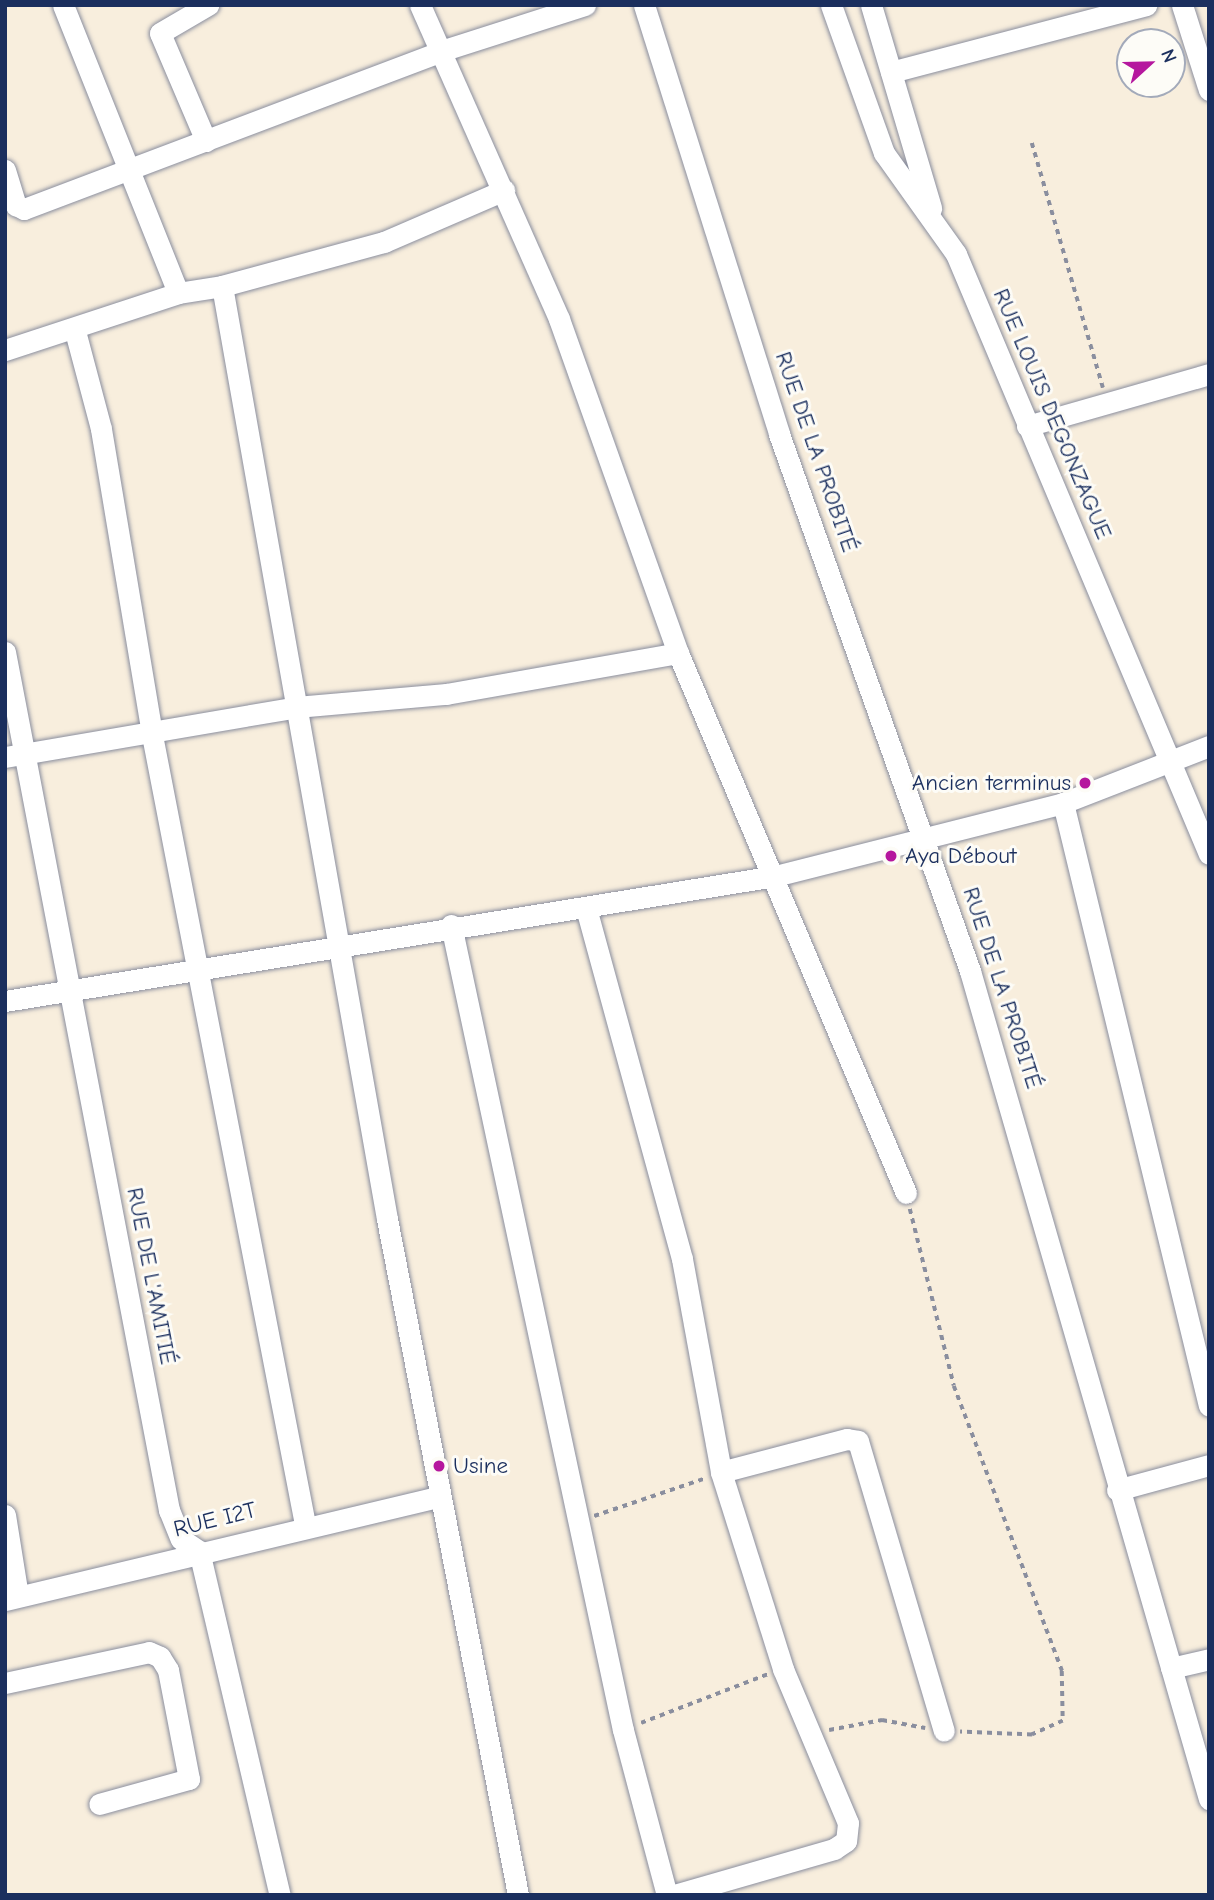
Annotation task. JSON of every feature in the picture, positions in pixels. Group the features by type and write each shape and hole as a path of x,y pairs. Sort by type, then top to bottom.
{"street":[{"path":"63,5 132,169 178,293"},
{"path":"206,141 160,33 208,5"},
{"path":"420,5 444,50 559,319 678,653 775,876 906,1194"},
{"path":"5,170 16,205 24,209 444,50 523,14 585,5"},
{"name":"RUE DE LA PROBITÉ","path":"644,5 779,434 924,838 1014,1113 1116,1490 1209,1799"},
{"name":"RUE LOUIS DEGONZAGUE","path":"831,5 884,153 934,217 952,246 1164,761 1209,854"},
{"path":"871,5 934,217"},
{"path":"891,72 1146,5"},
{"path":"1182,5 1209,90"},
{"path":"5,350 75,331 178,293 222,286 384,242 504,190"},
{"path":"222,286 337,946 439,1497 518,1895"},
{"path":"75,331 101,429 152,735 305,1524"},
{"path":"1027,426 1209,374"},
{"name":"RUE DE L'AMITIÉ","path":"5,652 13,757 71,994 169,1510 181,1539 198,1551 281,1895"},
{"path":"13,757 152,735 296,707 446,694 678,653"},
{"path":"5,1001 71,994 200,973 451,925 586,908 775,876 1063,803 1164,761 1209,746"},
{"path":"1063,803 1209,1406"},
{"path":"586,908 682,1259 721,1472 783,1669 814,1733 848,1823 846,1841 675,1895"},
{"path":"451,925 623,1730 667,1895"},
{"path":"721,1472 847,1439 858,1441 944,1731"},
{"path":"1116,1490 1209,1465"},
{"name":"RUE I2T","path":"12,1598 305,1524 439,1497"},
{"path":"5,1515 12,1598"},
{"path":"5,1683 149,1652 160,1657 168,1670 189,1779 99,1804"},
{"path":"1171,1668 1209,1659"}],"path":[{"path":"1032,143 1107,403"},
{"path":"814,1733 882,1720 944,1731 1032,1735 1063,1721 1062,1671 954,1386 906,1194"},
{"path":"579,1522 721,1472"},
{"path":"623,1730 783,1669"}],"place":[{"name":"Ancien terminus","path":"1085,783"},
{"name":"Aya Débout","path":"891,856"},
{"name":"Usine","path":"439,1466"}]}
